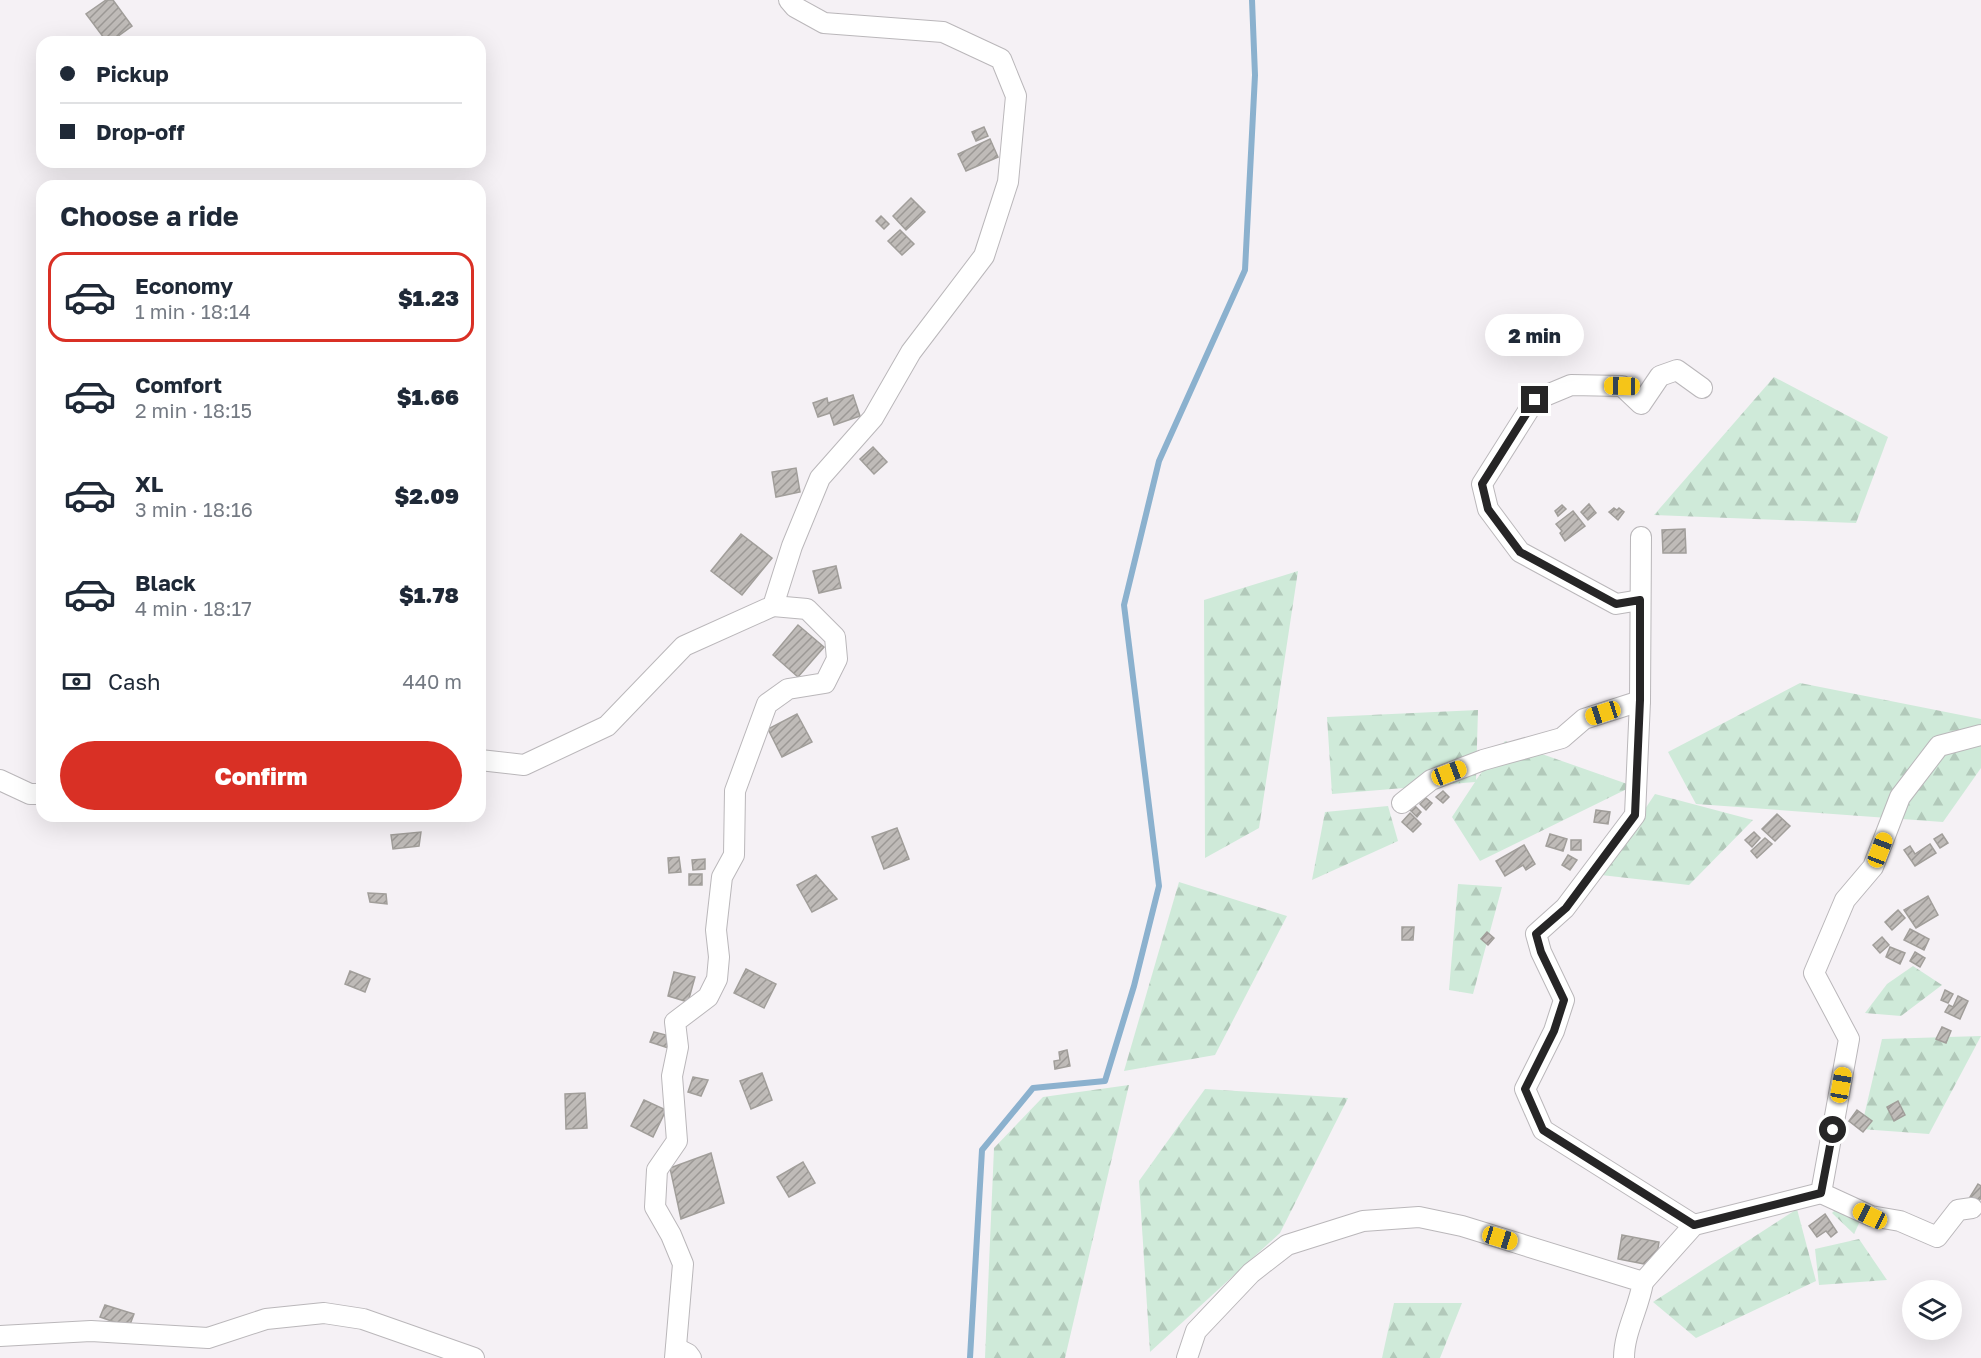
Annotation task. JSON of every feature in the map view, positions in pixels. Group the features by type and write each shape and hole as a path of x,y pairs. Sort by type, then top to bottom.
{"street":[{"path":"772,606 792,546 820,478 873,418 910,352 984,256 1008,182 1016,96 1002,59 943,32 824,23 795,8 789,0"},
{"path":"1640,600 1616,604 1520,552 1488,509 1482,484 1535,400 1571,385 1622,386 1641,404 1660,376 1677,370 1702,388"},
{"path":"1641,537 1640,700 1635,815 1566,908 1536,934 1541,952 1564,1000 1554,1031 1525,1089 1543,1130 1694,1225"},
{"path":"486,761 524,765 607,726 684,646 772,606 807,609 835,637 837,659 825,683 788,689 767,704 735,791 734,855 722,877 716,930 717,979 708,997 675,1022 678,1047 672,1076 677,1141 657,1170 656,1207 683,1264 680,1355"},
{"path":"1402,803 1431,780 1483,760 1562,738 1584,719 1640,700"},
{"path":"1821,1193 1849,1039 1814,973 1845,900 1873,867 1900,797 1939,746 1981,735"},
{"path":"0,780 30,794 36,794"},
{"path":"1624,1358 1624,1348 1640,1299 1643,1282 1694,1225 1821,1193 1870,1216 1900,1221 1937,1237 1958,1210 1972,1208"},
{"path":"1187,1358 1196,1331 1251,1273 1287,1245 1363,1221 1419,1217 1462,1226 1643,1282"},
{"path":"0,1336 92,1331 208,1338 266,1319 324,1313 363,1319 474,1358"}],"green space":[{"path":"1774,377 1888,437 1856,523 1654,515"},
{"path":"1298,571 1259,828 1205,858 1204,600"},
{"path":"1800,683 1981,719 1981,768 1943,822 1696,804 1668,752"},
{"path":"1478,710 1476,780 1505,741 1633,786 1480,861 1452,817 1475,782 1332,794 1327,717"},
{"path":"1655,794 1753,820 1689,885 1601,875"},
{"path":"1388,806 1398,841 1312,880 1325,812"},
{"path":"1179,882 1287,916 1215,1055 1124,1071"},
{"path":"1458,884 1502,887 1473,994 1449,990"},
{"path":"1913,966 1942,985 1901,1016 1865,1013 1887,984"},
{"path":"1981,1036 1929,1134 1861,1129 1882,1039"},
{"path":"1129,1085 1065,1358 985,1358 994,1148 1043,1097"},
{"path":"1205,1089 1348,1098 1280,1233 1150,1352 1139,1181"},
{"path":"1841,1204 1862,1217 1854,1234 1832,1213"},
{"path":"1797,1209 1816,1281 1696,1338 1653,1302"},
{"path":"1859,1239 1887,1280 1819,1285 1815,1249"},
{"path":"1394,1303 1462,1303 1440,1358 1382,1358"}],"building":[{"path":"106,0 113,0 132,26 118,36 102,36 86,14"},
{"path":"984,127 988,136 976,141 972,132"},
{"path":"990,139 998,157 966,171 958,154"},
{"path":"911,198 925,212 906,230 893,216"},
{"path":"881,216 889,224 884,229 876,221"},
{"path":"900,230 914,244 902,255 888,241"},
{"path":"853,395 860,416 834,425 830,413 818,417 813,403 827,398 828,403"},
{"path":"873,447 887,462 874,474 860,459"},
{"path":"796,468 800,492 776,497 772,472"},
{"path":"1589,504 1596,513 1588,520 1581,512"},
{"path":"1562,505 1566,509 1558,516 1555,511"},
{"path":"1614,508 1617,510 1619,508 1624,512 1618,520 1609,512"},
{"path":"1573,511 1585,526 1565,541 1560,533 1562,531 1556,524"},
{"path":"1685,529 1686,553 1663,553 1662,530"},
{"path":"741,534 772,558 742,595 711,571"},
{"path":"836,566 841,588 819,593 813,571"},
{"path":"798,625 824,647 798,677 773,655"},
{"path":"797,714 812,742 782,757 768,729"},
{"path":"1443,791 1449,797 1443,803 1436,797"},
{"path":"1426,798 1432,803 1426,810 1420,804"},
{"path":"1413,804 1421,812 1417,817 1409,809"},
{"path":"1596,810 1610,812 1608,824 1594,822"},
{"path":"1410,813 1421,824 1413,832 1402,822"},
{"path":"1777,814 1790,826 1775,841 1762,829"},
{"path":"897,828 909,859 884,869 872,837"},
{"path":"421,832 419,846 393,849 391,835"},
{"path":"1754,832 1760,838 1752,847 1745,840"},
{"path":"1550,834 1567,839 1563,851 1546,846"},
{"path":"1942,834 1948,843 1940,848 1934,839"},
{"path":"1765,838 1772,844 1757,858 1751,851"},
{"path":"1571,840 1581,840 1581,850 1571,850"},
{"path":"1930,844 1936,853 1915,866 1904,850 1910,846 1915,854"},
{"path":"1524,845 1535,864 1526,870 1523,865 1505,876 1496,861"},
{"path":"1568,855 1577,860 1570,870 1562,865"},
{"path":"679,857 681,872 669,873 668,858"},
{"path":"705,859 705,869 693,870 692,860"},
{"path":"689,874 702,874 702,885 689,885"},
{"path":"816,875 837,899 812,912 797,885"},
{"path":"368,893 386,894 387,904 370,902"},
{"path":"1928,896 1938,915 1916,928 1904,910"},
{"path":"1898,910 1905,918 1892,930 1885,922"},
{"path":"1402,927 1414,927 1413,940 1402,940"},
{"path":"1910,929 1929,939 1924,950 1904,940"},
{"path":"1487,932 1494,938 1488,945 1481,939"},
{"path":"1882,937 1889,945 1880,953 1873,945"},
{"path":"1890,947 1905,953 1900,964 1886,957"},
{"path":"1915,952 1925,958 1920,967 1910,961"},
{"path":"746,969 776,984 764,1008 734,993"},
{"path":"350,971 370,979 365,992 345,984"},
{"path":"674,972 695,977 688,1002 668,996"},
{"path":"1945,990 1953,994 1948,1003 1941,1000"},
{"path":"1958,996 1968,1001 1960,1019 1945,1012 1949,1005 1953,1007"},
{"path":"1942,1027 1951,1031 1946,1043 1936,1039"},
{"path":"654,1032 666,1035 668,1048 650,1042"},
{"path":"1067,1050 1070,1066 1055,1069 1054,1061 1060,1060 1059,1052"},
{"path":"762,1073 772,1100 751,1109 740,1081"},
{"path":"693,1077 708,1080 701,1096 688,1092"},
{"path":"585,1093 587,1128 566,1129 565,1094"},
{"path":"644,1100 666,1110 653,1137 631,1126"},
{"path":"1898,1101 1905,1115 1894,1121 1887,1107"},
{"path":"1857,1110 1872,1121 1863,1132 1849,1121"},
{"path":"711,1153 724,1203 681,1219 670,1168"},
{"path":"803,1162 815,1183 789,1197 777,1177"},
{"path":"1978,1184 1981,1186 1981,1198 1978,1202 1970,1197"},
{"path":"1825,1214 1837,1232 1831,1237 1826,1231 1817,1237 1809,1226"},
{"path":"1622,1235 1659,1242 1655,1266 1618,1259"},
{"path":"105,1305 134,1314 129,1327 100,1317"}],"waterway":[{"path":"970,1358 982,1150 1033,1088 1105,1081 1134,986 1159,886 1124,605 1159,461 1245,270 1255,75 1252,0"}],"route":[{"path":"1535,400 1482,484 1488,509 1520,552 1616,604 1640,600 1640,700 1635,815 1566,908 1536,934 1541,952 1564,1000 1554,1031 1525,1089 1543,1130 1694,1225 1821,1193 1833,1130"}]}
